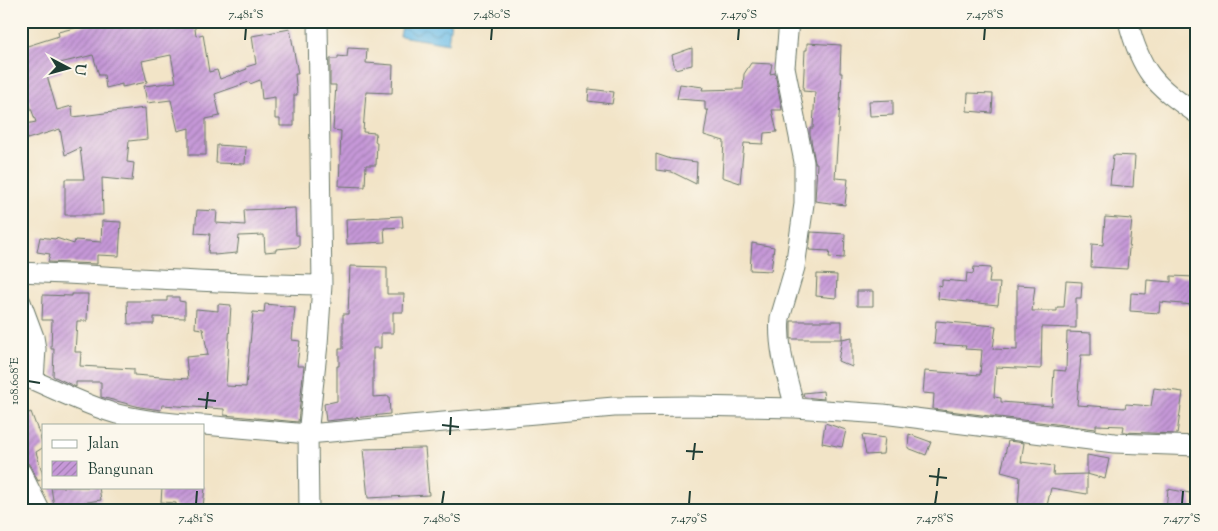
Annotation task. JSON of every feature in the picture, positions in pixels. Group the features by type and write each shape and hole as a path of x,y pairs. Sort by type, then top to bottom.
{"street":[{"path":"309,510 308,434 318,344 322,285 318,21"},
{"path":"789,21 785,67 804,162 804,204 795,267 779,326 786,370 795,408"},
{"path":"1128,21 1142,63 1156,83 1174,99 1197,114"},
{"path":"21,272 214,282 322,285"},
{"path":"21,302 34,337 36,349 28,378 116,414 143,420 190,424"},
{"path":"205,425 308,434 614,407 795,408 870,412 1123,444 1197,446"},
{"path":"21,472 40,510"}],"water":[{"path":"403,21 451,21 448,44 400,36"}],"building":[{"path":"94,21 194,21 196,36 203,34 209,72 217,70 220,79 256,64 252,36 290,29 298,74 295,74 297,95 294,95 294,126 280,126 280,119 275,119 275,97 262,99 260,80 250,84 249,82 215,94 220,116 206,119 206,155 189,155 189,128 178,131 171,100 147,103 144,86 176,82 171,55 142,61 147,82 122,87 122,84 106,88 104,75 99,75 93,55 60,63 62,72 47,76 57,110 72,106 73,117 145,108 147,139 129,141 127,162 134,163 132,181 102,178 103,215 65,215 65,179 84,179 80,148 65,155 60,129 24,140 21,133 21,125 36,122 21,81 21,48 59,36 58,32 95,23"},
{"path":"807,43 841,45 840,73 842,73 835,178 848,179 845,205 815,201 817,163 815,163 810,128 813,128 815,92 803,91"},
{"path":"348,48 367,49 366,63 393,65 392,93 366,92 363,132 376,133 375,142 377,142 376,165 366,165 365,187 339,186 341,131 333,130 336,85 330,85 330,59 338,59 338,56 347,57"},
{"path":"692,48 692,65 675,69 672,55"},
{"path":"751,63 772,64 770,74 775,73 782,110 772,110 777,132 764,133 763,144 744,143 740,183 722,177 724,141 704,135 708,110 705,110 705,101 677,99 680,84 703,87 702,90 743,89 744,74"},
{"path":"589,89 614,92 612,104 588,101"},
{"path":"968,93 993,94 992,113 967,111"},
{"path":"893,100 893,115 870,116 869,101"},
{"path":"217,145 246,147 245,164 216,163"},
{"path":"656,154 671,159 697,162 696,184 672,172 656,170"},
{"path":"1113,155 1135,156 1133,187 1110,185"},
{"path":"295,208 296,235 299,235 299,247 265,252 264,235 239,236 237,253 214,255 214,253 208,253 210,234 195,233 197,210 217,211 216,223 245,225 244,210"},
{"path":"402,216 403,227 384,228 385,242 347,244 346,219"},
{"path":"1105,217 1132,219 1127,269 1091,267 1092,244 1103,245"},
{"path":"102,221 121,222 119,256 97,255 97,264 48,262 50,254 37,252 40,237 56,238 74,244 75,240 101,242"},
{"path":"811,232 845,234 844,258 829,257 830,251 809,250"},
{"path":"752,243 774,247 771,271 750,270"},
{"path":"350,266 387,267 387,294 404,294 403,312 393,312 393,333 381,333 381,348 373,348 373,397 389,396 390,414 326,421 324,404 337,401 337,366 339,366 339,349 343,349 343,314 348,314"},
{"path":"974,267 991,268 989,283 1000,283 998,305 938,299 939,285 942,286 942,280 966,282 967,273 973,274"},
{"path":"817,274 837,275 836,298 816,296"},
{"path":"1171,276 1195,277 1193,305 1160,302 1159,313 1130,311 1131,293 1146,294 1147,280 1171,282"},
{"path":"1066,281 1082,282 1081,298 1076,298 1076,328 1042,327 1041,369 996,367 994,397 1001,398 1001,402 1052,406 1054,370 1066,371 1067,332 1091,333 1091,355 1081,355 1077,405 1125,408 1126,404 1151,406 1154,388 1183,392 1177,434 1123,432 1124,426 1096,425 1096,429 933,409 934,394 923,393 925,371 980,375 982,350 965,349 966,346 934,344 936,321 996,326 993,349 1017,350 1017,285 1035,286 1032,311 1057,311 1057,307 1064,307"},
{"path":"857,291 873,291 873,306 857,306"},
{"path":"72,294 88,294 87,321 77,321 75,352 81,352 80,366 134,369 134,375 188,379 186,357 208,355 203,329 195,328 196,309 218,311 218,304 231,305 226,386 246,387 253,312 264,313 265,304 295,307 292,340 300,341 297,366 304,366 298,422 224,415 224,409 162,405 161,410 140,407 101,397 101,382 76,382 76,387 53,376 54,349 51,349 52,320 42,320 43,295 72,296"},
{"path":"167,297 179,297 179,301 185,302 185,318 154,317 154,324 128,324 127,301 167,301"},
{"path":"791,321 842,321 842,339 791,339"},
{"path":"852,337 852,367 838,361 842,339"},
{"path":"823,391 824,399 804,397 803,393"},
{"path":"31,412 42,442 42,448 36,452 42,472 42,479 38,481 27,462 21,461 21,416"},
{"path":"825,423 846,430 842,447 822,443"},
{"path":"909,434 931,442 926,455 908,448"},
{"path":"862,435 885,438 883,454 866,455"},
{"path":"1008,441 1024,443 1021,462 1054,466 1053,475 1087,474 1087,494 1051,488 1046,510 1018,510 1020,477 1001,472"},
{"path":"425,448 429,495 368,498 363,449"},
{"path":"1087,455 1109,459 1105,479 1087,474"},
{"path":"51,488 99,488 101,500 54,507"},
{"path":"162,488 205,488 203,508 176,506 176,503 161,502"},
{"path":"1168,489 1190,493 1192,510 1166,510"}]}
